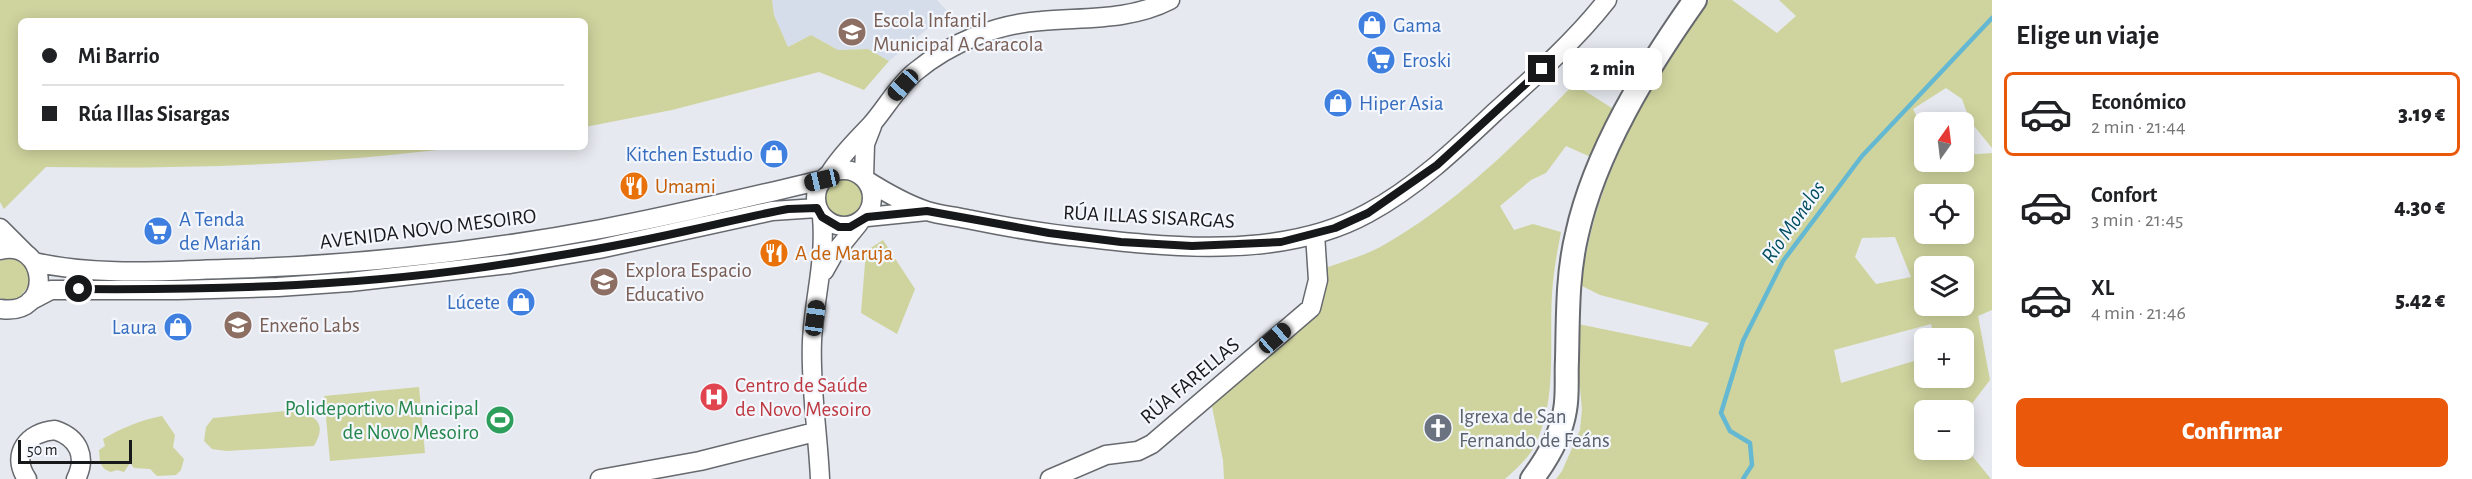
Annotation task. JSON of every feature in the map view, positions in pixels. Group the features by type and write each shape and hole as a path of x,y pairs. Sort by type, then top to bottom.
{"street":[{"path":"820,479 813,403 812,339 824,250 817,189 841,156 872,124 915,72 945,51 978,35 1019,23 1110,18 1152,9 1170,0"},
{"name":"RÚA ILLAS SISARGAS","path":"865,179 886,192 927,211 1049,233 1192,246 1253,245 1281,242 1315,234 1368,213 1437,165 1542,69 1593,18 1607,0"},
{"path":"1532,479 1546,462 1565,411 1569,288 1577,233 1584,209 1610,141 1625,112 1669,37 1695,0"},
{"path":"865,179 865,144 872,124"},
{"path":"822,275 833,255 863,220 873,198 872,189 865,179 849,170 839,170 826,177"},
{"name":"AVENIDA NOVO MESOIRO","path":"0,250 17,250 30,258 80,270 180,271 279,268 419,256 601,229 689,212 826,177"},
{"name":"RÚA ILLAS SISARGAS","path":"863,220 927,211"},
{"name":"AVENIDA NOVO MESOIRO","path":"0,309 22,308 51,290 278,288 510,264 610,247 772,212 820,213"},
{"path":"820,213 839,227 850,227 863,220"},
{"path":"0,228 30,258 39,272 40,282 37,293 30,302"},
{"name":"RÚA FARELLAS","path":"1050,479 1106,454 1138,451 1152,444 1311,308 1316,296 1318,280 1315,234"},
{"path":"27,479 20,462 27,442 34,435 55,430 65,433 74,440 82,459 81,476"},
{"path":"600,479 700,461 815,432"}],"shaded area":[{"name":"Escola Infantil Municipal A Caracola","path":"772,0 937,0 952,16 927,29 889,61 868,49 838,50 811,35 788,47 774,15"}],"green space":[{"path":"0,0 772,0 774,15 788,47 811,35 838,50 868,49 889,61 864,90 819,72 672,110 588,126 588,18 18,18 18,150 435,150 306,162 150,167 46,167 4,209 0,202"},
{"path":"1709,0 1732,0 1777,33 1796,16 1779,0 1992,0 1992,148 1974,126 1974,112 1967,112 1962,99 1946,88 1913,109 1914,172 1974,172 1974,154 1992,153 1992,310 1978,316 1990,380 1974,401 1914,400 1914,460 1974,460 1974,458 1991,479 1556,479 1562,471 1580,430 1582,409 1578,368 1578,324 1691,347 1709,323 1600,295 1580,285 1603,192 1624,141 1663,69","holes":["1895,237 1911,277 1876,284 1855,257 1862,238","1931,324 1932,328 1974,328 1974,388 1914,388 1914,361 1841,383 1834,350"]},
{"path":"1574,84 1615,110 1593,158 1566,146 1546,173 1531,180 1500,206 1514,230 1533,224 1561,232 1553,287 1551,373 1546,413 1533,449 1524,461 1505,479 1224,479 1223,460 1211,402 1314,310 1322,269 1375,250 1435,212 1507,151"},
{"path":"844,177 859,183 865,198 859,213 844,219 829,213 823,198 829,183"},
{"path":"883,240 915,289 897,334 861,313 866,251"},
{"path":"11,258 25,267 30,284 19,298 7,300 0,298 0,261"},
{"path":"419,387 425,453 330,461 324,396"},
{"path":"296,410 310,415 318,422 320,432 314,446 226,451 212,449 204,441 206,427 213,418"},
{"path":"162,416 175,435 173,447 184,459 181,470 176,475 157,476 150,469 134,468 130,463 124,472 117,470 111,472 102,466 99,450 105,446 103,439 131,425"}],"waterway":[{"name":"Río Monelos","path":"1743,479 1752,465 1750,443 1730,431 1721,413 1743,341 1783,261 1862,156 1992,18"}],"place":[{"name":"Gama","path":"1372,25"},
{"name":"Escola Infantil Municipal A Caracola","path":"852,32"},
{"name":"Eroski","path":"1381,60"},
{"name":"Hiper Asia","path":"1338,103"},
{"name":"Kitchen Estudio","path":"774,154"},
{"name":"Umami","path":"634,186"},
{"name":"A Tenda de Marián","path":"158,231"},
{"name":"A de Maruja","path":"774,253"},
{"name":"Explora Espacio Educativo","path":"604,282"},
{"name":"Lúcete","path":"521,302"},
{"name":"Enxeño Labs","path":"238,325"},
{"name":"Laura","path":"178,327"},
{"name":"Centro de Saúde de Novo Mesoiro","path":"714,397"},
{"name":"Polideportivo Municipal de Novo Mesoiro","path":"500,420"},
{"name":"Igrexa de San Fernando de Feáns","path":"1438,428"}],"route":[{"path":"79,289 278,288 510,264 599,249 788,209 817,208 822,217 839,227 850,227 867,217 927,211 1049,233 1121,242 1192,246 1281,242 1335,228 1368,213 1437,165 1542,69"}]}
